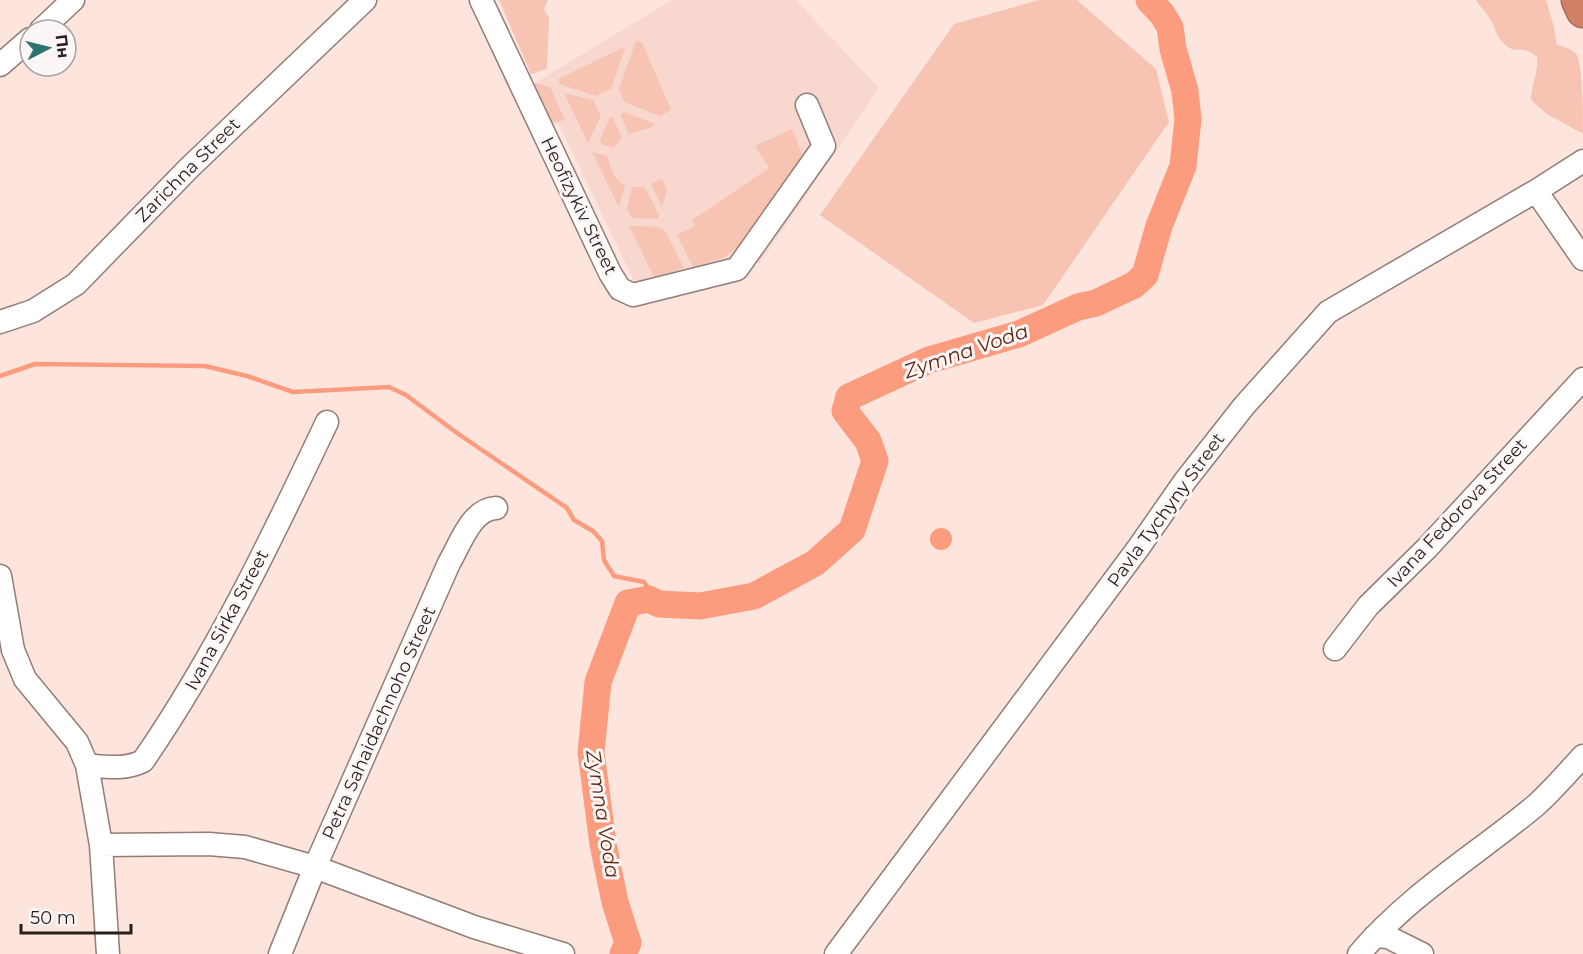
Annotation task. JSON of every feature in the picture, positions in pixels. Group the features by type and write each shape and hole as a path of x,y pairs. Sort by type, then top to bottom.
{"highway":[{"path":"1578,0 1583,10"}],"street":[{"path":"54,18 73,0"},
{"name":"Zarichna Street","path":"0,322 33,311 76,284 189,168 365,0"},
{"name":"Heofizykiv Street","path":"481,0 610,273 620,289 633,295 736,269 824,146 807,105"},
{"path":"0,65 18,49"},
{"name":"Pavla Tychyny Street","path":"836,954 1125,566 1185,481 1244,406 1328,312 1536,191 1583,160"},
{"path":"1536,191 1583,259"},
{"name":"Ivana Fedorova Street","path":"1335,649 1368,606 1427,548 1583,379"},
{"name":"Ivana Sirka Street","path":"87,765 118,768 133,766 143,761 184,700 223,630 278,526 327,422"},
{"name":"Petra Sahaidachnoho Street","path":"280,954 315,867 449,563 471,523 481,512 489,508 496,508"},
{"path":"0,576 13,650 25,679 77,742 87,765 101,845 108,954"},
{"path":"1359,954 1375,936 1445,873 1537,804 1583,756"},
{"path":"101,845 209,844 245,847 315,867 474,927 563,954"},
{"path":"1375,936 1388,937 1422,954"}],"shaded area":[{"path":"499,0 548,0 544,9 549,18 547,69 531,74"},
{"path":"672,0 796,0 879,88 760,263 636,285 538,81"},
{"path":"1039,0 1077,0 1156,69 1169,122 1043,305 974,323 820,215 954,24"},
{"path":"1476,0 1546,0 1557,45 1571,50 1577,55 1579,62 1582,82 1583,134 1547,114 1531,100 1537,57 1529,51 1515,50 1504,44"},
{"path":"636,41 642,42 671,110 660,116 624,102 619,89"},
{"path":"626,46 611,89 596,96 560,84 558,79"},
{"path":"536,83 550,87 565,120 554,123 548,121 530,85"},
{"path":"564,93 593,100 601,116 588,143"},
{"path":"624,112 655,124 650,128 629,134 620,114"},
{"path":"612,117 622,138 613,148 601,144 600,140"},
{"path":"792,129 806,163 744,248 740,246 723,258 693,267 677,235 695,226 692,221 695,218 769,168 755,146"},
{"path":"592,152 608,156 613,173 625,186 619,207"},
{"path":"662,179 667,190 662,207 651,184"},
{"path":"632,187 645,187 659,215 658,219 632,218 627,209"},
{"path":"629,226 659,227 666,232 684,268 654,277"},
{"path":"941,528 949,531 952,539 949,547 941,550 933,547 930,539 933,531"}],"waterway":[{"name":"Zymna Voda","path":"623,954 628,943 615,902 603,844 591,752 598,682 628,603 649,599 659,604 700,606 754,596 815,563 852,530 875,461 868,441 845,411 849,397 929,360 1019,334 1078,307 1096,303 1134,285 1145,275 1159,226 1183,166 1188,119 1185,91 1173,49 1170,27 1149,0"},
{"path":"0,376 35,364 205,366 247,376 293,392 389,387 406,395 457,433 567,508 574,520 593,531 602,541 604,560 614,576 644,582 659,604"}]}
